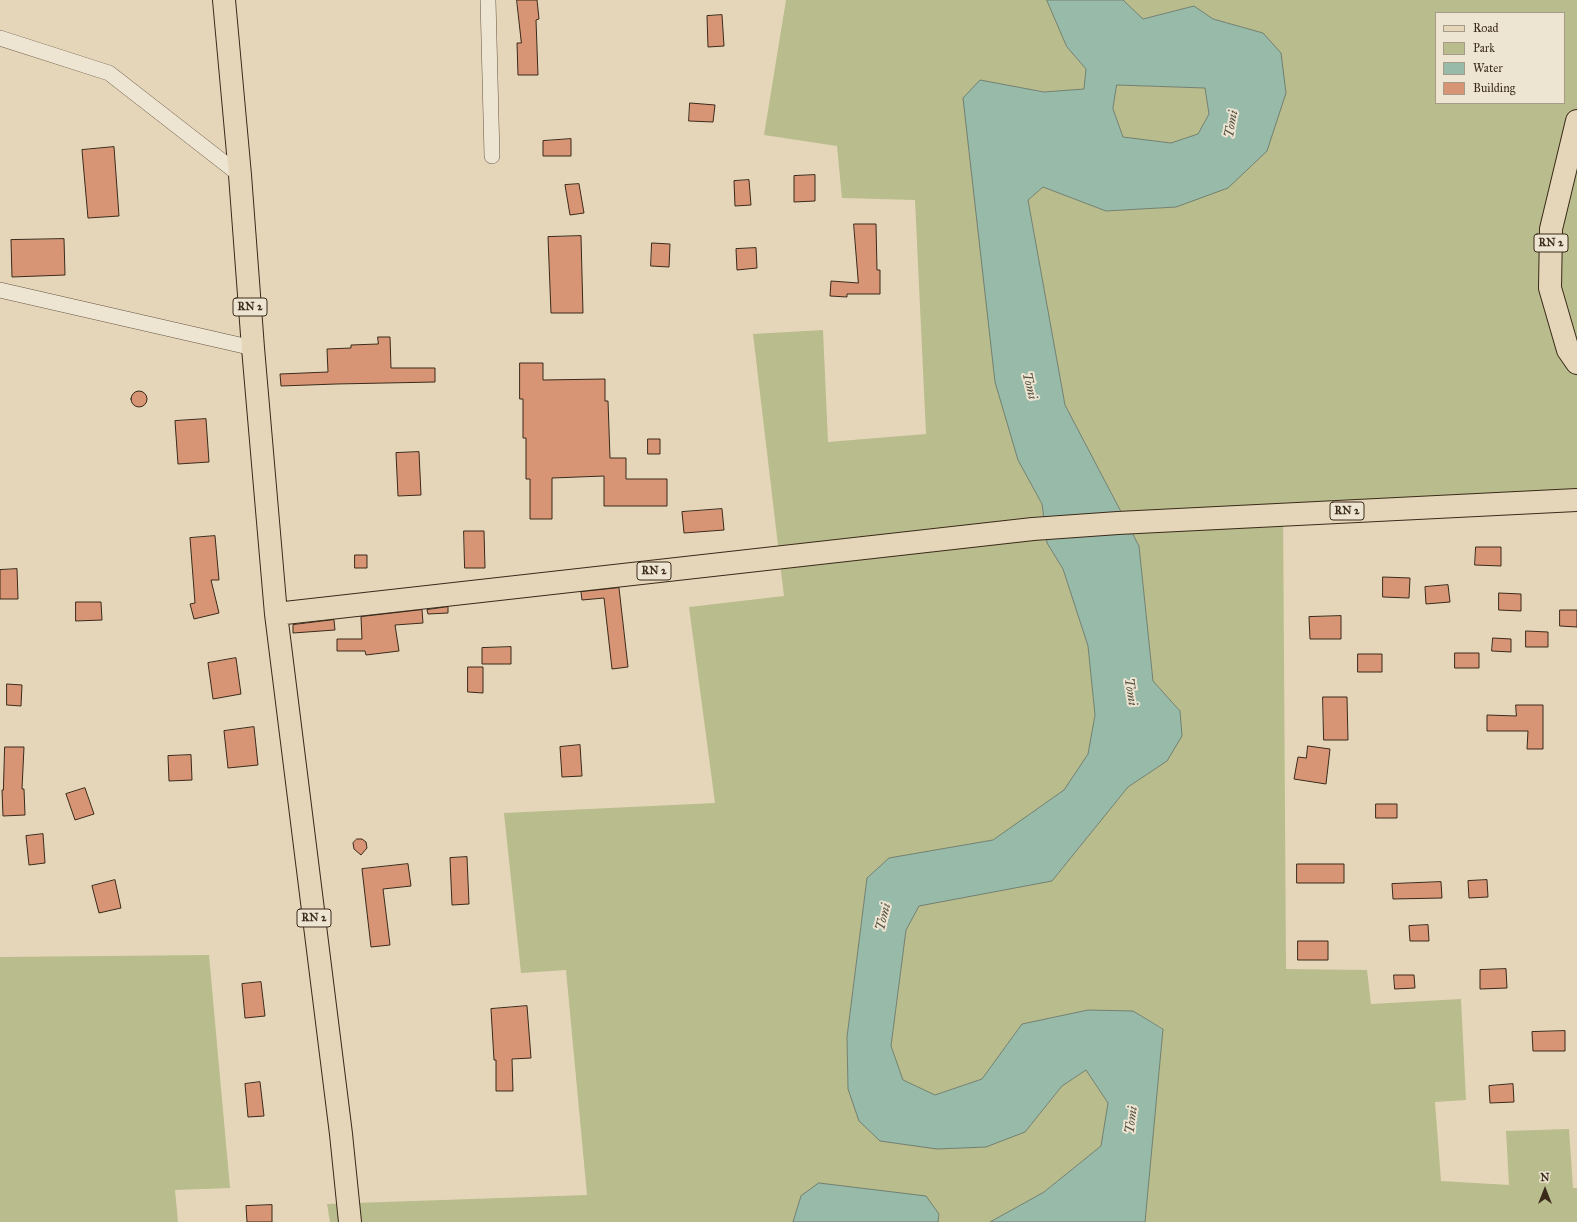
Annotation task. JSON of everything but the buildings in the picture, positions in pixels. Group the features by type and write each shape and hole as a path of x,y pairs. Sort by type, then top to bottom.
{"main road":[{"name":"RN 2","path":"224,0 276,614 340,1126 350,1222"},
{"name":"RN 2","path":"1577,121 1552,229 1550,288 1568,350 1577,363"},
{"name":"RN 2","path":"276,614 1033,529 1118,523 1577,500"}],"street":[{"path":"488,0 492,156"},
{"path":"0,38 109,73 240,175"},
{"path":"0,290 253,348"}],"green space":[{"path":"786,0 1047,0 1067,47 1086,69 1084,89 1044,92 980,80 1018,460 1042,504 1047,543 1063,569 1088,646 1095,715 1088,754 1065,790 993,840 889,858 867,878 847,1037 848,1089 1025,1132 1062,1086 1086,1070 1108,1103 1101,1146 1044,1192 990,1222 938,1222 939,1213 801,1196 793,1222 330,1222 327,1204 587,1195 566,970 521,973 504,813 715,803 689,607 784,596 753,334 823,330 828,442 926,434 915,200 842,198 837,146 764,135"},
{"path":"1123,0 1577,0 1577,491 1283,503 1286,969 1367,970 1371,1004 1461,999 1466,1100 1435,1102 1441,1181 1509,1185 1506,1131 1569,1129 1573,1188 1577,1188 1577,1222 1145,1222 1163,1028 1133,1011 1088,1010 1022,1024 982,1079 935,1095 903,1080 891,1046 906,929 919,905 1052,881 1128,787 1167,761 1180,711 1153,681 1139,546 1065,405 1028,200 1043,187 1106,211 1176,207 1263,33 1213,19 1194,6 1143,19"},
{"path":"1117,85 1205,88 1209,114 1198,134 1171,143 1123,137 1113,109"},
{"path":"209,955 230,1188 175,1190 178,1222 0,1222 0,957"}],"water":[{"name":"Tomi","path":"1047,0 1123,0 1143,19 1194,6 1213,19 1263,33 1281,53 1286,93 1267,151 1228,188 1176,207 1106,211 1043,187 1028,200 1065,405 1139,546 1153,681 1180,711 1182,736 1167,761 1128,787 1052,881 919,906 906,930 891,1046 903,1080 935,1095 982,1079 1022,1024 1088,1010 1133,1011 1163,1029 1145,1222 990,1222 1044,1192 1101,1146 1108,1103 1086,1070 1062,1086 1025,1132 986,1147 937,1149 880,1141 859,1121 848,1089 847,1037 867,878 889,858 993,840 1064,790 1088,754 1095,715 1088,646 1063,569 1047,543 1042,504 1018,460 995,382 963,98 980,80 1044,92 1084,89 1086,69 1067,47","holes":["1117,85 1205,88 1209,114 1198,134 1171,143 1123,137 1113,109"]},
{"path":"819,1183 926,1196 939,1214 938,1222 793,1222 801,1196"}]}
